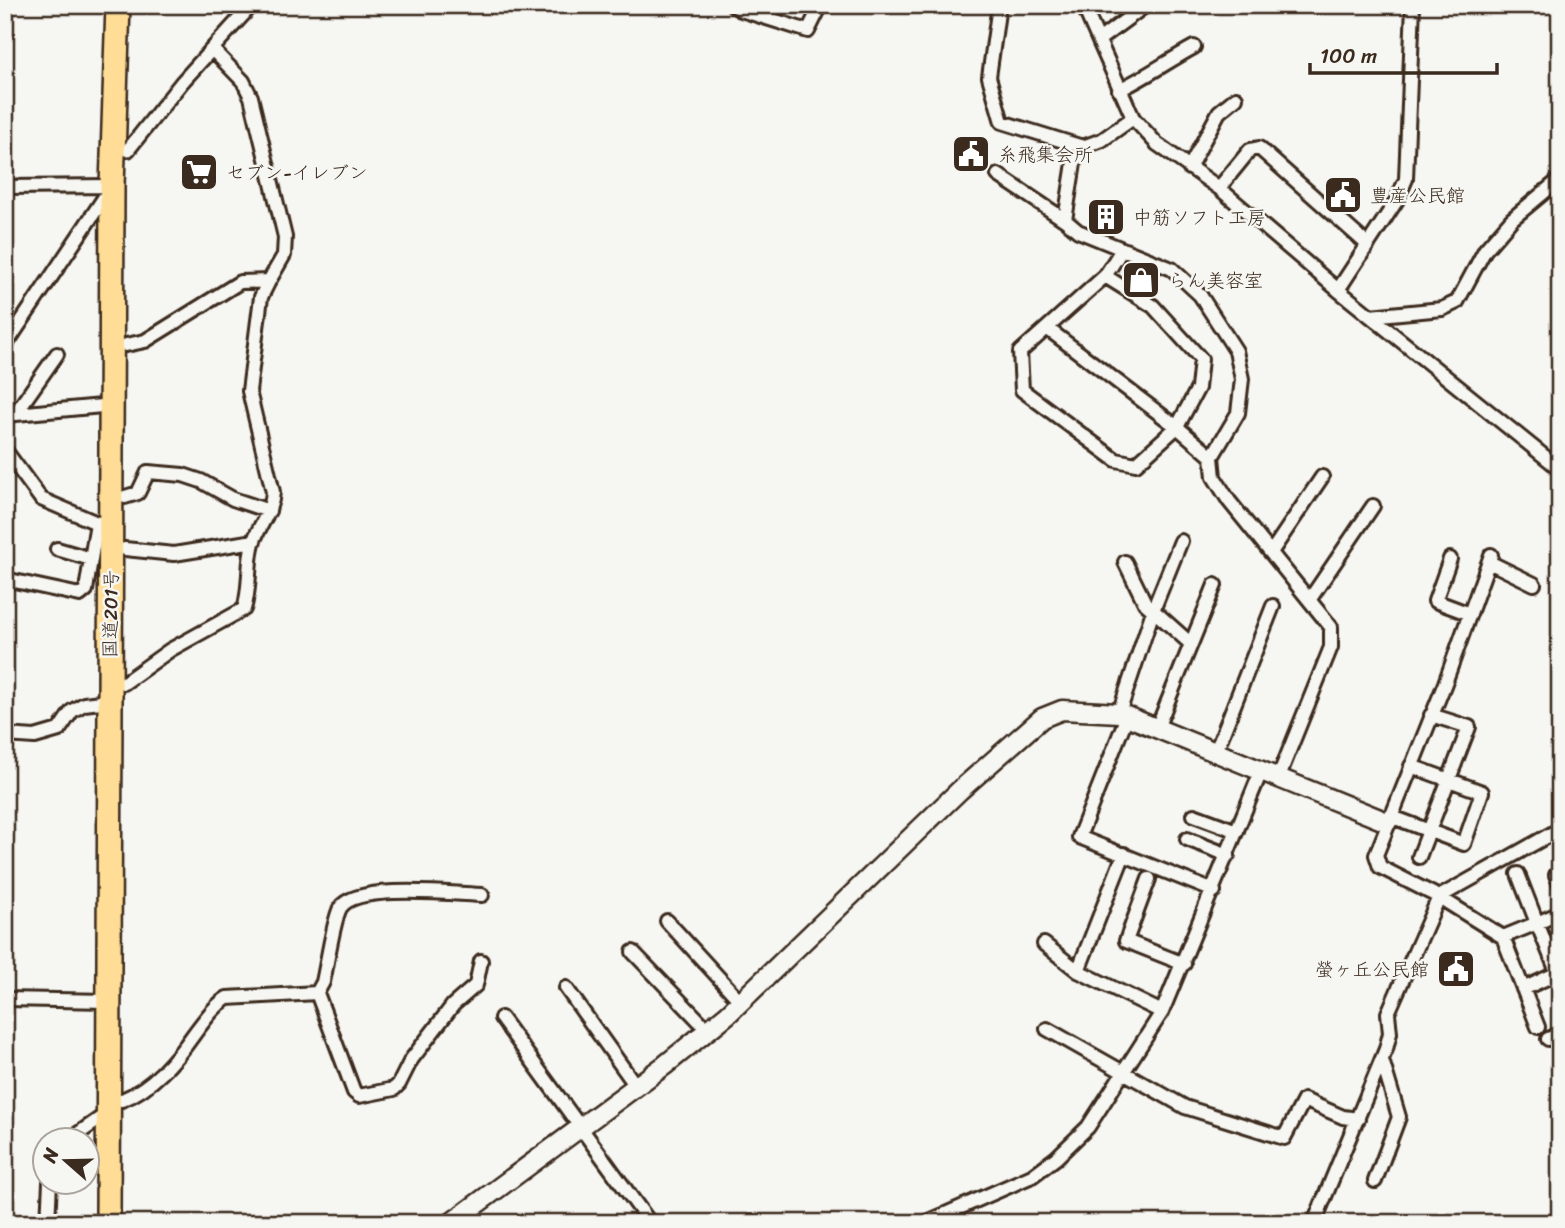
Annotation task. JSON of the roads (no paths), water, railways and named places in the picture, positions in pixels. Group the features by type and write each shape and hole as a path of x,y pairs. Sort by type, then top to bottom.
{"highway":[{"name":"国道201号","path":"118,5 112,186 113,405 104,523 109,701 108,1001 123,1223"},
{"name":"国道201号","path":"108,1223 115,1107 124,683 131,5"}],"street":[{"path":"128,150 252,5"},
{"path":"733,5 741,10 808,31 821,5"},
{"path":"999,5 989,77 1002,122 1083,147 1102,140 1133,118"},
{"path":"1083,5 1133,118 1157,144 1219,188 1338,290 1560,469"},
{"path":"1100,39 1146,5"},
{"path":"1338,290 1406,179 1413,5"},
{"path":"1119,90 1150,75 1160,66 1194,47"},
{"path":"124,683 170,650 244,609 250,590 254,541 269,511 273,492 249,391 261,297 284,255 285,237 251,97 243,81 212,49"},
{"path":"1189,168 1219,112 1236,98"},
{"path":"1065,220 1074,163 1083,147"},
{"path":"1219,188 1250,150 1259,148 1367,245"},
{"path":"998,175 1078,231 1121,251 1172,269 1200,295 1236,351 1242,379 1238,413 1212,457 1214,477 1229,501 1331,627 1331,647 1279,776"},
{"path":"1370,316 1442,309 1457,302 1485,250 1512,219 1560,179"},
{"path":"5,187 112,186"},
{"path":"5,346 112,186"},
{"path":"1105,276 1153,306 1201,359 1198,388 1177,427 1136,464 1116,460 1022,390 1020,352 1105,276 1121,251"},
{"path":"126,345 145,341 240,282 270,281"},
{"path":"1048,329 1177,427 1212,457"},
{"path":"10,415 57,354"},
{"path":"10,415 113,405"},
{"path":"5,450 41,499 104,523 91,559 86,590 80,595 5,579"},
{"path":"125,497 138,493 148,472 183,475 201,481 233,499 269,511"},
{"path":"1272,551 1322,477"},
{"path":"1310,599 1373,506"},
{"path":"125,549 174,554 254,541"},
{"path":"1181,541 1154,608 1123,714 1079,837 1214,891"},
{"path":"57,549 91,559"},
{"path":"1450,559 1435,601 1470,614"},
{"path":"1534,584 1490,559 1376,855 1380,867 1439,897 1503,937 1538,1027"},
{"path":"1125,562 1145,603 1154,608 1191,643"},
{"path":"1157,728 1215,585"},
{"path":"1216,751 1273,606"},
{"path":"5,735 35,737 59,730 72,711 84,704 109,701"},
{"path":"452,1223 636,1086 741,1002 960,790 1042,718 1062,710 1123,714 1388,819 1464,844 1482,792 1410,766"},
{"path":"1419,857 1469,727 1432,715"},
{"path":"925,1223 1032,1175 1056,1158 1088,1127 1162,1012 1262,769"},
{"path":"1194,815 1237,831"},
{"path":"1314,1223 1382,1060 1390,1033 1388,1013 1439,897 1560,829"},
{"path":"1187,839 1228,855"},
{"path":"1077,971 1124,854"},
{"path":"1518,874 1559,975 1523,989"},
{"path":"1149,879 1126,941 1184,964"},
{"path":"481,961 476,985 453,1005 411,1060 399,1084 394,1089 359,1096 354,1092 317,993 323,982 340,908 351,899 386,892 482,895"},
{"path":"1503,937 1560,913"},
{"path":"667,921 741,1002"},
{"path":"1044,944 1077,971 1162,1012"},
{"path":"634,952 708,1030"},
{"path":"566,988 636,1086"},
{"path":"89,1126 142,1092 180,1054 217,1004 227,998 317,993"},
{"path":"5,999 108,1001"},
{"path":"501,1017 650,1223"},
{"path":"1047,1028 1185,1107 1284,1138 1304,1100 1343,1117 1359,1118"},
{"path":"1375,1181 1399,1117 1382,1060"},
{"path":"48,1223 49,1196"}],"place":[{"name":"糸飛集会所","path":"971,154"},
{"name":"セブン-イレブン","path":"199,172"},
{"name":"豊産公民館","path":"1343,195"},
{"name":"中筋ソフト工房","path":"1106,217"},
{"name":"らん美容室","path":"1141,280"},
{"name":"螢ヶ丘公民館","path":"1456,969"}]}
